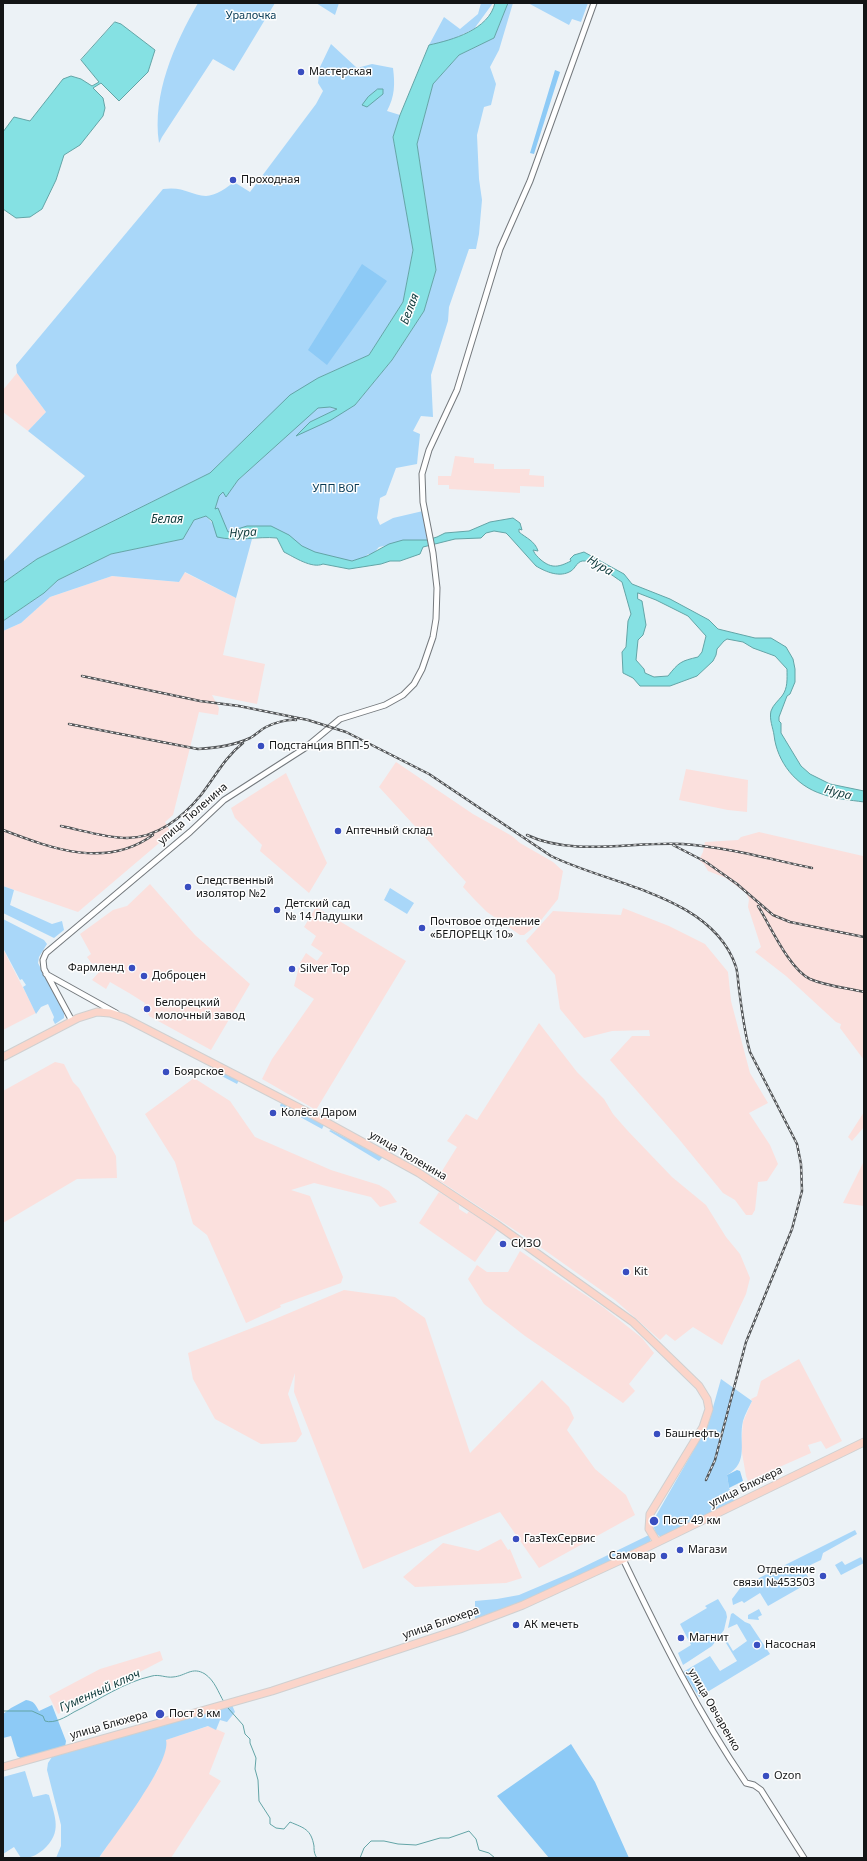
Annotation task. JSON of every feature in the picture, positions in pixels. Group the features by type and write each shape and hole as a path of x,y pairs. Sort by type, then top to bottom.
{"main road":[{"name":"улица Тюленина","path":"3,1057 72,1021 97,1012 110,1013 125,1018 210,1061 419,1172 604,1300 633,1322 658,1346 699,1386 707,1399 709,1409 703,1427 650,1514 649,1529 657,1542"},
{"name":"улица Блюхера","path":"3,1767 272,1691 460,1629 523,1605 623,1559 864,1442"}],"street":[{"name":"улица Тюленина","path":"72,1021 46,974 42,963 46,953 190,832 224,800 305,748 340,719 385,705 403,695 414,684 422,669 433,637 438,588 422,489 422,474 430,450 457,390 500,249 532,174 594,3"},
{"name":"улица Тюленина","path":"46,974 125,1018"},
{"path":"92,999 98,1007 97,1012"},
{"name":"улица Овчаренко","path":"623,1559 696,1704 746,1783 754,1785 762,1790 804,1858"}],"shaded area":[{"path":"555,70 560,72 534,154 530,153"},
{"path":"362,264 387,281 327,365 308,350"},
{"path":"17,373 46,412 28,431 3,412 3,390"},
{"path":"455,456 474,458 474,463 494,464 494,469 530,469 529,475 544,476 544,487 520,486 520,493 449,489 449,485 438,485 438,476 451,476"},
{"path":"184,572 236,598 223,655 265,664 257,704 212,695 219,708 218,715 199,712 173,815 165,822 171,833 78,912 3,886 3,631 21,623 50,597 112,576 179,582"},
{"path":"396,762 473,814 512,836 520,843 553,862 563,871 558,899 538,924 524,935 520,935 487,912 463,887 466,882 379,787"},
{"path":"686,769 748,780 747,812 728,810 679,800"},
{"path":"286,773 327,863 309,893 260,851 262,845 235,818 231,808"},
{"path":"759,832 863,856 864,854 864,1060 840,1028 841,1024 836,1022 786,976 755,952 761,947 748,907 749,899 746,893 726,878 708,871 704,864 699,860 703,852 705,842 738,840 741,837"},
{"path":"150,884 195,935 250,984 211,1050 149,1016 141,1010 145,1003 129,993 110,982 106,989 92,980 100,971 96,963 92,964 87,957 91,954 80,934 113,910 127,906"},
{"path":"316,907 406,961 316,1110 262,1079 272,1059 314,999 294,986 300,963 306,953 317,961 323,953 311,945 316,936 304,927"},
{"path":"623,908 669,926 705,944 728,972 731,1001 750,1073 768,1103 749,1113 770,1145 778,1164 767,1181 758,1182 755,1210 752,1215 746,1215 735,1200 723,1193 678,1138 610,1060 632,1036 650,1036 649,1030 612,1031 584,1038 560,1009 555,975 526,941 553,911 621,915"},
{"path":"3,949 36,1013 3,1030"},
{"path":"539,1023 577,1072 604,1099 613,1114 627,1130 672,1177 706,1205 726,1237 740,1254 750,1278 746,1294 722,1345 693,1327 675,1341 666,1334 660,1340 615,1300 536,1244 437,1179 457,1147 447,1141 466,1114 477,1120"},
{"path":"55,1062 64,1064 73,1082 79,1088 116,1156 117,1178 77,1179 3,1223 3,1091"},
{"path":"194,1078 230,1101 255,1137 331,1170 379,1185 389,1191 397,1202 380,1207 371,1197 314,1183 291,1190 310,1196 343,1277 341,1283 280,1305 281,1307 246,1323 207,1235 193,1224 175,1162 145,1114"},
{"path":"864,1112 864,1127 852,1141 848,1137"},
{"path":"864,1161 864,1206 843,1203"},
{"path":"439,1192 459,1204 459,1209 467,1214 469,1211 498,1229 475,1262 419,1223"},
{"path":"520,1251 603,1307 642,1338 654,1353 629,1384 635,1391 623,1403 525,1336 484,1304 468,1279 477,1265 487,1272 508,1272"},
{"path":"344,1290 395,1297 425,1318 470,1453 542,1380 569,1407 574,1418 567,1430 595,1469 626,1495 635,1515 539,1568 500,1512 363,1569 294,1392 295,1373 288,1394 302,1434 296,1442 261,1444 215,1419 193,1379 188,1353"},
{"path":"799,1359 842,1441 826,1449 821,1441 808,1445 811,1453 748,1481 741,1447 743,1422 752,1401 751,1399 757,1396 761,1381"},
{"path":"737,1470 740,1471 743,1481 729,1488 727,1475"},
{"path":"501,1539 508,1550 510,1549 522,1578 506,1583 415,1587 403,1577 443,1543 478,1551"},
{"path":"160,1651 163,1660 58,1714 49,1696 100,1669"},
{"path":"26,1700 34,1703 39,1711 52,1705 66,1741 65,1747 22,1759 17,1756 11,1736 3,1738 3,1714"},
{"path":"209,1726 225,1733 209,1774 221,1781 171,1858 99,1858 158,1770 165,1740"},
{"path":"571,1744 595,1782 629,1858 549,1858 497,1796"}],"green space":[{"name":"Уралочка","path":"198,3 275,3 234,71 213,59 159,143 159,106 167,70 173,53"},
{"path":"316,3 339,3 335,15"},
{"path":"481,3 493,3 474,29 449,41 429,45 444,17 460,29 478,14"},
{"name":"УПП ВОГ","path":"508,3 513,3 499,50 490,67 496,84 491,105 484,107 477,135 479,179 482,200 476,249 469,249 449,307 448,321 431,375 433,417 421,416 413,431 420,434 417,464 396,468 386,495 380,498 377,518 380,525 393,518 423,511 430,539 419,542 415,540 379,547 372,555 368,554 365,558 347,562 308,554 283,533 228,534 215,509 219,496 223,491 226,497 238,480 318,407 338,409 310,422 297,435 355,405 392,360 424,311 436,270 417,144 433,84 459,55 494,38"},
{"path":"528,3 588,3 581,22 572,19 569,25"},
{"path":"331,44 357,68 372,64 393,68 394,90 392,100 387,111 400,115 393,137 413,249 403,302 369,355 318,378 267,418 210,473 37,559 3,583 3,562 85,476 28,431 46,412 17,373 16,365 163,189 170,188 210,196 225,189 234,182 250,192 316,104 323,91 318,83 320,67"},
{"path":"206,516 226,539 252,539 236,598 185,572 179,582 112,576 50,597 21,623 3,631 3,621 44,593 58,580 111,554 183,539 194,520"},
{"path":"3,886 14,890 10,905 52,924 62,921 64,930 54,938 3,913"},
{"path":"390,888 414,903 407,914 384,900"},
{"path":"3,919 44,940 47,944 39,957 38,963 64,1013 64,1018 55,1024 53,1020 54,1017 48,1004 41,1007 36,1014 23,987 26,985 22,979 20,980 3,948"},
{"path":"215,1068 239,1080 237,1084 212,1071"},
{"path":"281,1103 324,1125 322,1129 280,1106"},
{"path":"331,1130 383,1157 379,1161 329,1131"},
{"path":"721,1379 752,1401 743,1421 741,1458 734,1470 727,1475 729,1488 735,1501 662,1537 659,1536 655,1530 654,1519 708,1425"},
{"path":"855,1530 857,1534 823,1553 821,1560 804,1568 810,1582 768,1606 760,1593 744,1603 742,1601 733,1605 732,1599 741,1587"},
{"path":"649,1535 651,1542 642,1547 518,1604 475,1619 475,1601 519,1595 573,1572"},
{"path":"861,1557 864,1563 841,1575 835,1565 842,1561 845,1565"},
{"path":"718,1599 726,1612 727,1617 724,1630 712,1646 683,1665 678,1653 691,1645 680,1624 707,1608 705,1606"},
{"path":"759,1609 762,1615 758,1617 759,1620 748,1619 748,1615"},
{"path":"733,1613 750,1624 770,1654 699,1697 683,1672 710,1656 720,1671 737,1661 726,1643 724,1636 733,1651 747,1641 737,1624 728,1628 731,1614"},
{"path":"232,1705 235,1712 227,1722 220,1720 216,1730 208,1726 166,1740 165,1751 160,1765 151,1781 99,1858 56,1858 61,1846 61,1825 47,1770 48,1763 52,1757"},
{"path":"25,1771 33,1797 46,1794 49,1795 56,1824 53,1837 43,1850 28,1858 21,1858 14,1847 3,1854 3,1777"}],"water":[{"name":"Белая","path":"495,3 508,3 494,38 459,55 433,84 417,144 436,270 424,311 392,360 355,405 331,420 296,436 310,422 337,409 330,407 318,408 238,480 226,497 223,492 219,496 215,509 218,508 228,532 247,526 271,526 289,535 302,546 315,552 352,561 367,556 389,544 403,540 427,540 445,533 469,531 490,522 513,518 520,523 522,530 519,529 519,532 533,542 537,548 538,551 533,550 536,555 549,565 563,565 571,561 570,559 574,555 584,552 624,574 632,584 670,599 709,620 718,629 755,638 771,638 786,647 793,659 795,682 790,694 787,696 779,717 779,721 781,723 781,733 801,766 810,774 830,784 864,791 864,802 822,794 804,785 789,772 779,754 771,720 771,711 782,696 787,683 787,669 775,656 753,648 743,642 727,639 717,649 713,661 697,676 670,686 640,686 633,678 623,673 622,652 626,647 628,621 631,614 622,582 599,567 585,561 577,564 573,570 567,573 558,574 544,570 536,566 506,533 494,531 486,533 481,538 455,539 423,547 420,554 400,561 390,561 381,564 349,569 323,564 314,565 303,562 284,552 277,538 232,539 217,537 212,521 206,516 194,520 183,539 111,554 58,580 44,593 3,621 3,583 37,559 210,473 290,395 318,378 369,355 403,302 413,250 393,137 400,115 429,45 458,37 478,27 491,12","holes":["638,593 688,616 706,636 702,652 698,657 681,663 668,676 654,677 645,673 644,669 636,660 638,640 643,635 646,625 642,601 638,599"]},
{"path":"115,22 121,24 155,50 148,72 119,101 101,83 93,88 103,98 105,108 103,116 80,145 64,155 56,180 42,209 30,217 16,218 3,209 3,132 14,117 30,121 63,79 71,76 81,79 92,86 99,82 81,60"},
{"path":"378,89 383,89 383,94 367,107 362,105 368,97"}],"waterway":[{"name":"Гуменный ключ","path":"3,1711 32,1711 43,1716 45,1721 52,1722 60,1720 132,1682 155,1676 173,1677 193,1671 205,1674 216,1687 224,1702"},
{"name":"Гуменный ключ","path":"228,1708 243,1725 245,1734 250,1739 250,1743 256,1758 255,1769 258,1780 259,1801 270,1818 270,1824 276,1828 284,1829 290,1822 306,1830 313,1840 317,1858"},
{"name":"Гуменный ключ","path":"360,1858 364,1848 371,1841 416,1845 440,1838 449,1838 469,1831 476,1839 479,1850 489,1853 495,1858"}],"railway":[{"path":"82,676 200,701 239,706 308,720 346,732 429,774 551,856 657,896 683,908 706,924 724,943 737,970 743,1020 750,1052 797,1144 801,1164 802,1191 792,1229 746,1342 715,1460 706,1480"},
{"path":"69,724 198,749 231,745 250,738 264,728 273,724 296,720"},
{"path":"61,826 119,838 138,837 159,830 178,818 194,803 225,761 243,743"},
{"path":"3,830 41,844 60,849 98,853 117,851 135,845 153,835"},
{"path":"527,835 545,842 584,847 683,844 731,851 812,868"},
{"path":"673,845 706,862 737,884 773,915 790,922 864,937"},
{"path":"758,906 787,957 802,974 810,979 823,983 864,992"}],"place":[{"name":"Мастерская","path":"301,72"},
{"name":"Проходная","path":"233,180"},
{"name":"Подстанция ВПП-5","path":"261,746"},
{"name":"Аптечный склад","path":"338,831"},
{"name":"Следственный изолятор №2","path":"188,887"},
{"name":"Детский сад № 14 Ладушки","path":"277,910"},
{"name":"Почтовое отделение «БЕЛОРЕЦК 10»","path":"422,928"},
{"name":"Фармленд","path":"132,968"},
{"name":"Silver Top","path":"292,969"},
{"name":"Доброцен","path":"144,976"},
{"name":"Белорецкий молочный завод","path":"147,1009"},
{"name":"Боярское","path":"166,1072"},
{"name":"Колёса Даром","path":"273,1113"},
{"name":"СИЗО","path":"503,1244"},
{"name":"Kit","path":"626,1272"},
{"name":"Башнефть","path":"657,1434"},
{"name":"Пост 49 км","path":"654,1521"},
{"name":"ГазТехСервис","path":"516,1539"},
{"name":"Магази","path":"680,1550"},
{"name":"Самовар","path":"664,1556"},
{"name":"Отделение связи №453503","path":"823,1576"},
{"name":"АК мечеть","path":"516,1625"},
{"name":"Магнит","path":"681,1638"},
{"name":"Насосная","path":"757,1645"},
{"name":"Пост 8 км","path":"160,1714"},
{"name":"Ozon","path":"766,1776"}],"water label":[{"name":"Нура","path":"243,533"},
{"name":"Нура","path":"600,566"},
{"name":"Нура","path":"838,793"}]}
